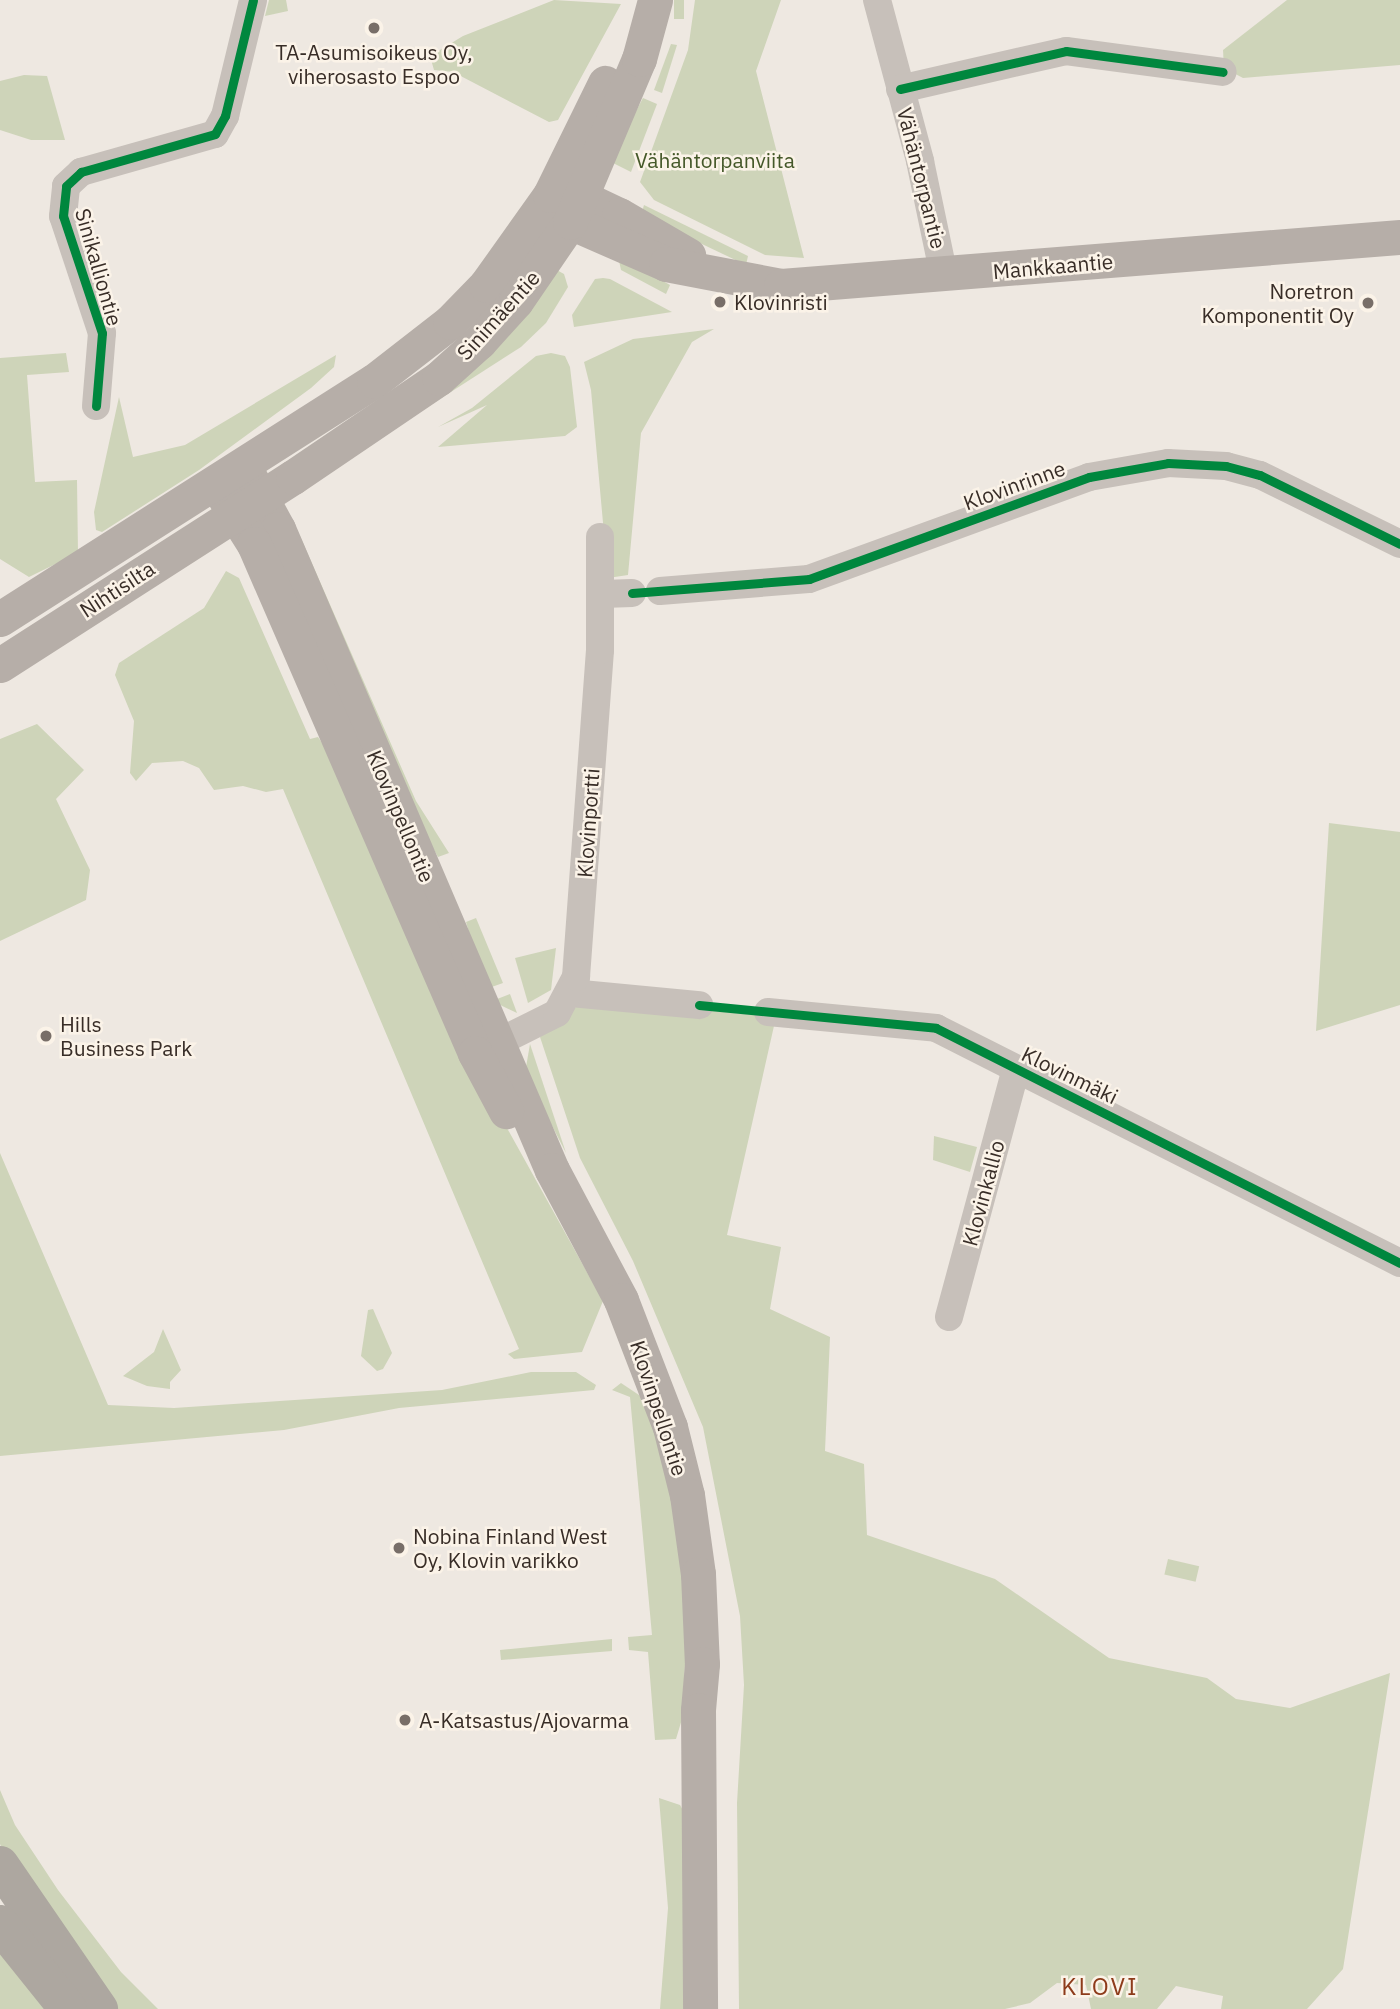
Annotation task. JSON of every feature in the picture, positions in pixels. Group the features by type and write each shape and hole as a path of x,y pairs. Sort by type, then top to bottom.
{"highway":[{"path":"0,1865 99,2009"},
{"path":"0,1924 68,2009"}],"main road":[{"name":"Sinimäentie","path":"247,505 449,369 516,301 639,59 650,11"},
{"name":"Sinimäentie","path":"230,474 374,381 450,322 567,205"},
{"name":"Mankkaantie","path":"567,205 666,264 781,286 1400,237"},
{"name":"Klovinpellontie","path":"230,474 247,505 254,544 487,1048 621,1300 670,1427 687,1495 698,1574 702,1664 698,1710 700,2009"},
{"name":"Nihtisilta","path":"0,619 230,474"},
{"name":"Nihtisilta","path":"0,665 247,505"},
{"name":"Klovinpellontie","path":"702,1664 719,1724 722,2009"}],"street":[{"name":"Sinikalliontie","path":"96,406 102,333 63,216 66,186 81,172 215,134 225,116 253,0"},
{"name":"Vähäntorpantie","path":"877,0 944,275"},
{"path":"900,89 1066,51 1223,72"},
{"name":"Klovinrinne","path":"660,591 809,579 1088,477 1168,463 1226,466 1260,475 1400,544"},
{"name":"Klovinportti","path":"571,993 580,924 603,594 600,537"},
{"path":"603,594 632,593"},
{"path":"487,1048 557,1013 571,993 699,1005"},
{"name":"Klovinmäki","path":"768,1012 936,1028 1400,1263"},
{"name":"Klovinkallio","path":"949,1317 1016,1069"}],"green space":[{"path":"269,0 286,0 288,11 265,16"},
{"path":"554,0 621,4 558,120 549,122 453,72 434,70 430,56 463,36"},
{"path":"674,0 684,0 684,19 674,19"},
{"name":"Vähäntorpanviita","path":"695,0 781,0 756,71 804,258 765,255 654,200 640,182 688,50"},
{"path":"1287,0 1400,0 1400,65 1243,78 1224,68 1223,50"},
{"path":"671,44 677,45 662,93 654,90"},
{"path":"24,75 47,76 65,140 31,140 0,130 0,81"},
{"path":"643,98 657,104 631,172 609,161"},
{"path":"644,205 748,256 746,265 641,215"},
{"path":"618,256 670,285 666,294 621,270"},
{"path":"555,269 564,274 568,287 546,323 521,347 373,442"},
{"path":"595,279 610,279 672,312 574,327 572,315"},
{"path":"818,297 819,304 753,308 753,306"},
{"path":"714,329 692,342 641,433 628,575 608,578 591,390 584,362 633,339"},
{"path":"66,353 69,372 27,375 35,482 77,480 78,553 29,577 0,559 0,358"},
{"path":"551,353 565,356 570,367 577,427 565,436 438,447 487,405 438,427 472,408 536,356"},
{"path":"336,355 334,367 311,388 199,470 102,532 96,530 94,512 119,397 133,457 185,445"},
{"path":"300,536 416,801 449,853 438,857 429,841 291,540"},
{"path":"226,571 239,578 310,739 318,737 355,791 467,1056 603,1301 582,1352 514,1359 508,1354 519,1349 283,789 266,792 243,786 214,790 199,768 183,761 152,763 136,781 130,773 134,721 115,675 119,663 204,608"},
{"path":"37,724 84,770 56,799 90,870 86,900 0,941 0,739"},
{"path":"1329,823 1400,832 1400,1005 1316,1031"},
{"path":"476,918 503,983 486,989 466,922"},
{"path":"556,948 551,990 528,1003 515,958"},
{"path":"510,994 517,1013 492,1001"},
{"path":"586,999 776,1017 727,1235 781,1247 770,1309 830,1337 825,1451 864,1464 867,1535 995,1579 1109,1658 1207,1678 1236,1699 1290,1708 1390,1673 1343,1969 1307,2009 1221,2009 1223,1996 1176,1986 1157,2009 1091,2009 1086,1985 1057,1983 1030,2003 1005,2009 739,2009 737,1803 744,1685 740,1616 703,1427 633,1261 580,1158 540,1037"},
{"path":"530,1044 566,1153 525,1073"},
{"path":"934,1136 977,1147 970,1172 933,1160"},
{"path":"0,1153 108,1405 174,1408 442,1390 531,1372 576,1372 596,1385 594,1390 399,1408 284,1430 0,1456"},
{"path":"373,1309 392,1353 383,1369 377,1371 361,1356 368,1310"},
{"path":"163,1329 181,1370 170,1382 170,1389 147,1386 123,1376 154,1352"},
{"path":"621,1383 648,1401 674,1496 687,1629 682,1719 676,1739 655,1740 648,1652 629,1650 628,1637 652,1635 630,1397 612,1390"},
{"path":"1168,1559 1199,1566 1196,1582 1164,1575"},
{"path":"612,1639 612,1651 501,1660 500,1650"},
{"path":"0,1790 15,1825 58,1890 121,1972 158,2009 112,2009 5,1855 0,1844"},
{"path":"659,1798 680,1805 688,1819 693,2009 660,2009 668,1908"},
{"path":"0,1946 52,2009 0,2009"}],"cycle path":[{"path":"96,406 102,333 63,216 66,186 81,172 215,134 225,116 253,0"},
{"path":"900,89 1066,51 1223,72"},
{"path":"632,593 809,579 1089,477 1168,463 1226,466 1260,475 1400,544"},
{"path":"699,1005 936,1028 1400,1263"}],"place":[{"name":"TA-Asumisoikeus Oy, viherosasto Espoo","path":"374,28"},
{"name":"Klovinristi","path":"720,302"},
{"name":"Noretron Komponentit Oy","path":"1368,303"},
{"name":"Hills Business Park","path":"46,1036"},
{"name":"Nobina Finland West Oy, Klovin varikko","path":"399,1548"},
{"name":"A-Katsastus/Ajovarma","path":"405,1720"}],"district":[{"name":"KLOVI","path":"1100,1987"}]}
